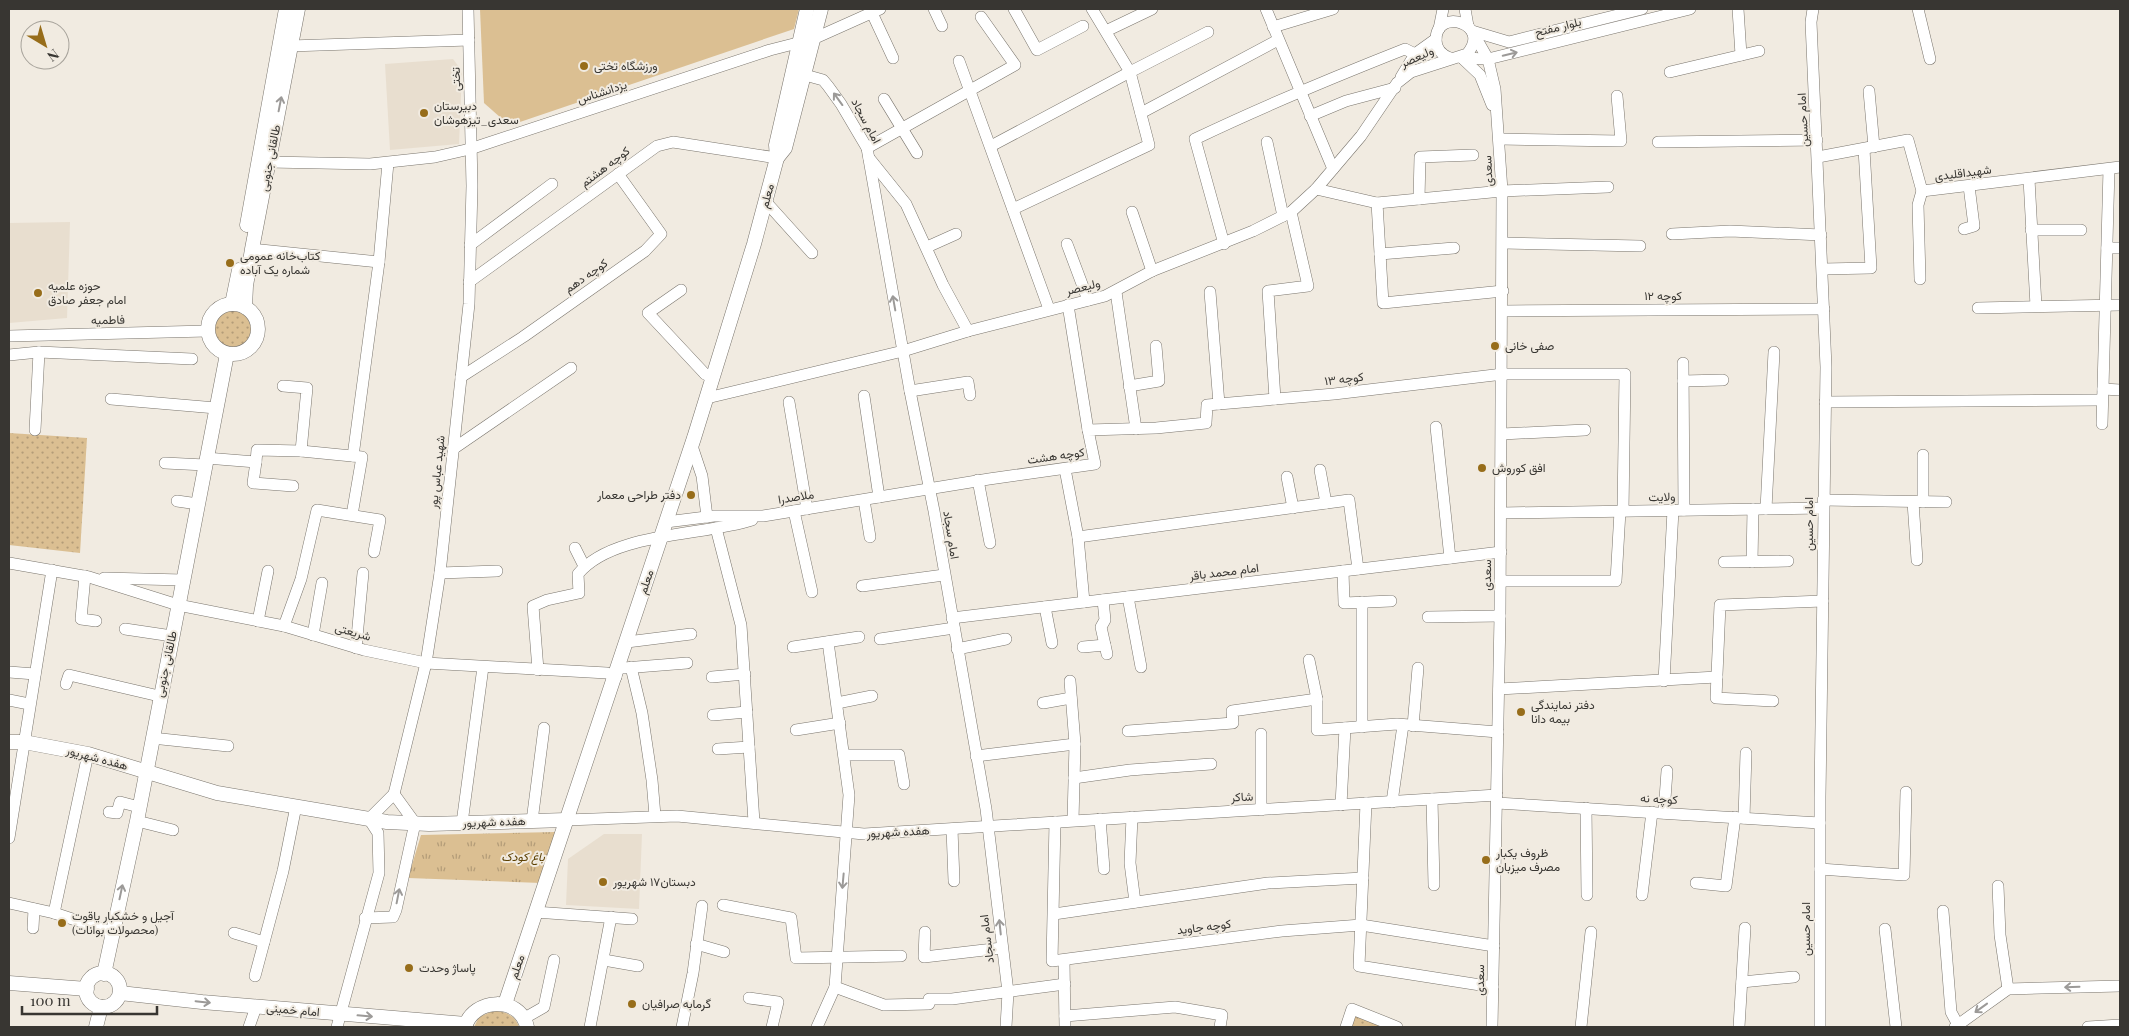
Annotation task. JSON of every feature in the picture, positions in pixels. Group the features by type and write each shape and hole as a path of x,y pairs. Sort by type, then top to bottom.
{"main road":[{"name":"طالقانی جنوبی","path":"239,305 286,9"},
{"name":"طالقانی جنوبی","path":"239,305 246,286 298,9"},
{"name":"معلم","path":"505,1004 566,820 622,671 627,642 707,398 766,202 777,158 776,145 807,9"},
{"name":"معلم","path":"777,158 785,148 821,9"},
{"path":"239,305 251,312 258,326 254,342 243,352 227,354 213,346 207,332 208,323 217,309 239,305"},
{"name":"طالقانی جنوبی","path":"104,974 138,814 159,696 227,354"},
{"name":"هفده شهریور","path":"9,742 24,742 88,754 217,793 369,819 415,824 566,820"},
{"path":"104,974 118,982 120,993 111,1005 101,1007 89,999 86,989 94,976 104,974"},
{"path":"9,982 86,989"},
{"name":"امام خمینی","path":"120,993 256,1007 340,1021 466,1026"},
{"path":"466,1026 472,1013 481,1007 505,1004 520,1014 525,1023"},
{"path":"96,1027 101,1007"}],"street":[{"name":"تختی","path":"468,9 470,149"},
{"path":"934,9 942,26"},
{"path":"1014,9 1037,50 1084,26"},
{"path":"1013,209 1149,145 1130,72 1092,9"},
{"path":"1106,31 1152,9"},
{"path":"1266,9 1332,169"},
{"path":"1273,27 1333,9"},
{"path":"1443,9 1438,34 1439,51 1450,58 1462,58 1468,54 1474,44 1466,9"},
{"name":"بلوار مفتح","path":"1470,29 1509,42 1642,9"},
{"name":"بلوار مفتح","path":"1462,58 1488,59 1690,9"},
{"path":"1738,9 1741,56"},
{"path":"1807,9 1811,22"},
{"path":"1811,22 1813,9"},
{"path":"1918,9 1930,59"},
{"path":"813,39 876,11 893,58"},
{"path":"968,331 943,285 906,204 868,153 901,128 1015,65 981,18"},
{"path":"1438,34 1451,22 1463,23 1470,29"},
{"name":"امام حسین","path":"1811,22 1818,140 1825,402 1820,823 1820,1027"},
{"name":"سعدی","path":"1470,29 1488,59 1496,89 1502,191 1503,374 1492,1027"},
{"path":"991,146 1208,32"},
{"name":"ولیعصر","path":"707,398 903,351 968,331 1116,292 1152,271 1224,244 1287,214 1316,189 1361,136 1415,54 1438,34"},
{"name":"یزدانشناس","path":"269,162 388,163 434,157 470,149 799,41 813,39"},
{"path":"290,46 469,40"},
{"path":"1141,113 1278,40"},
{"path":"1224,244 1195,139 1300,91 1405,49 1415,54"},
{"path":"1670,72 1759,51"},
{"name":"ولیعصر","path":"1396,85 1411,72 1450,58"},
{"name":"سعدی","path":"1462,58 1484,82 1498,123"},
{"path":"960,61 1049,310"},
{"name":"امام سجاد","path":"805,75 817,78 828,86 842,104 868,153 910,391 930,489 988,826 1008,992 1006,1027"},
{"path":"1310,116 1360,96 1396,85"},
{"path":"1822,269 1871,268 1869,91"},
{"path":"1500,139 1621,141 1617,96"},
{"path":"884,99 917,153"},
{"path":"1658,142 1818,140"},
{"name":"شهیداقلیدی","path":"1818,157 1908,140 1922,191 2115,168"},
{"name":"کوچه هشتم","path":"470,282 657,146 672,142 777,158"},
{"path":"1267,142 1308,286 1268,291 1274,399"},
{"name":"شهید عباس پور","path":"394,794 426,664 440,572 470,282 470,149"},
{"path":"1419,199 1420,157 1473,155"},
{"path":"352,515 388,163"},
{"path":"2102,424 2107,248 2115,168"},
{"name":"کوچه دهم","path":"461,377 523,337 645,251 661,234 618,174"},
{"path":"2029,179 2036,306"},
{"path":"470,245 552,184"},
{"path":"1964,230 1974,226 1969,186"},
{"path":"1316,189 1377,203 1502,191 1608,187"},
{"path":"1920,279 1918,205 1922,191"},
{"path":"766,202 812,253"},
{"path":"1377,203 1383,303 1503,291"},
{"path":"1132,212 1152,271"},
{"path":"2032,230 2081,230"},
{"path":"1672,234 1730,231 1821,235"},
{"path":"926,247 956,234"},
{"path":"1503,243 1640,246"},
{"path":"1067,244 1088,300"},
{"path":"1380,254 1454,248"},
{"path":"2107,248 2120,248"},
{"path":"252,249 379,262"},
{"path":"681,290 648,313 705,374 713,378"},
{"path":"1116,292 1136,429"},
{"path":"1210,292 1219,404"},
{"path":"1068,305 1088,430"},
{"path":"1978,308 2120,305"},
{"name":"کوچه ۱۲","path":"1503,311 1824,309"},
{"name":"فاطمیه","path":"9,336 207,332"},
{"path":"1129,386 1159,381 1156,346"},
{"path":"36,430 39,352"},
{"path":"9,355 39,352 192,359"},
{"path":"1766,509 1774,352"},
{"path":"1664,681 1678,510 1683,363"},
{"path":"453,449 571,368"},
{"name":"کوچه ۱۳","path":"1219,404 1503,374 1625,374 1621,511"},
{"path":"1683,380 1723,380"},
{"path":"910,391 968,382 970,395"},
{"path":"283,386 307,388 301,451"},
{"path":"1825,402 2102,394 2120,390"},
{"path":"864,396 879,497"},
{"path":"111,399 216,408"},
{"path":"789,402 806,509"},
{"name":"کوچه هشت","path":"930,489 978,480 1095,464 1088,430 1136,429 1206,423 1207,404 1219,404"},
{"path":"1436,427 1450,558"},
{"path":"1502,434 1585,430"},
{"path":"692,446 702,476 707,517"},
{"path":"293,486 253,483 256,450 301,451 357,457"},
{"path":"1917,560 1918,502 1923,454"},
{"path":"165,463 256,462"},
{"path":"1065,469 1078,537 1084,602"},
{"path":"1320,470 1326,503"},
{"path":"1287,477 1292,508"},
{"path":"978,480 990,543"},
{"name":"ملاصدرا","path":"666,522 707,517 763,516 930,489"},
{"path":"864,500 870,536"},
{"path":"1078,537 1348,500 1358,569"},
{"path":"178,501 198,504"},
{"name":"ولایت","path":"1501,513 1766,509 1823,504 1946,502"},
{"path":"1752,562 1754,509"},
{"path":"284,626 301,579 317,510 380,520 374,552"},
{"path":"794,511 812,592"},
{"path":"1500,581 1616,581 1621,511"},
{"path":"538,670 533,606 547,600 579,593 578,574 584,566 612,552 652,537 738,524 763,516"},
{"path":"716,528 741,625 754,822"},
{"path":"575,548 584,566"},
{"name":"امام محمد باقر","path":"880,639 953,623 1045,607 1500,552"},
{"path":"1724,562 1788,561"},
{"path":"9,563 87,577 183,580"},
{"path":"9,836 52,570"},
{"path":"258,621 268,571"},
{"path":"440,572 497,571"},
{"path":"1342,571 1344,603 1391,601"},
{"path":"356,648 364,573"},
{"path":"862,586 944,575"},
{"path":"87,577 81,619 96,621"},
{"name":"شریعتی","path":"87,577 178,605 284,626 356,648 426,664 607,674 687,663"},
{"path":"313,635 322,584"},
{"path":"1128,597 1141,667"},
{"path":"1083,647 1106,650 1101,627 1105,620 1103,600"},
{"path":"1774,701 1716,698 1720,605 1823,600"},
{"path":"1362,602 1362,727"},
{"path":"1045,607 1052,642"},
{"path":"1428,617 1500,616"},
{"path":"125,629 172,636"},
{"path":"627,642 691,634"},
{"path":"792,647 859,637"},
{"path":"958,648 1006,639"},
{"path":"817,1027 835,987 849,795 828,642"},
{"path":"1309,660 1317,699 1317,730 1408,725 1498,732"},
{"path":"462,823 483,667"},
{"path":"1392,802 1418,668"},
{"path":"622,671 642,713 652,780 655,816"},
{"path":"9,672 35,674"},
{"path":"712,677 745,674"},
{"path":"66,684 69,675 159,696"},
{"path":"1499,689 1717,677"},
{"path":"1070,681 1075,744 1073,820"},
{"path":"837,703 872,696"},
{"path":"1043,703 1071,698"},
{"path":"1128,731 1233,723 1232,711 1317,699"},
{"path":"9,700 29,704"},
{"path":"713,715 748,712"},
{"path":"796,730 840,723"},
{"path":"532,821 544,728"},
{"path":"1341,805 1345,728"},
{"path":"1260,810 1261,734"},
{"path":"152,738 228,746"},
{"path":"976,756 1075,744"},
{"path":"718,749 750,747"},
{"path":"1696,883 1726,886 1739,818 1746,753"},
{"path":"54,913 88,754"},
{"path":"844,755 900,755 904,784"},
{"path":"1074,778 1130,770 1211,764"},
{"path":"1664,813 1667,771"},
{"path":"1820,869 1904,874 1906,792"},
{"path":"340,1021 366,918 379,873 378,833 369,819 394,794 415,824 393,917 366,918"},
{"path":"1432,799 1434,885"},
{"name":"شاکر","path":"988,826 1432,799 1497,799"},
{"name":"کوچه نه","path":"1497,799 1586,808 1820,823"},
{"path":"109,812 117,814 120,802 138,814 173,830"},
{"path":"1366,803 1359,966 1493,988"},
{"path":"254,976 283,871 296,806"},
{"path":"1586,808 1587,895"},
{"path":"1642,895 1652,812"},
{"name":"هفده شهریور","path":"566,820 678,816 864,834 988,826"},
{"path":"1132,817 1130,863 1135,902"},
{"path":"1100,819 1104,869"},
{"path":"1055,822 1054,914 1268,883 1363,878"},
{"path":"952,828 954,881"},
{"path":"1998,886 2000,935 2008,989"},
{"path":"9,904 54,913 112,932"},
{"path":"682,1027 702,906"},
{"path":"723,906 791,918 796,958 901,956"},
{"path":"33,928 34,909"},
{"path":"1943,911 1951,1012 1957,1026 2008,989 2120,986"},
{"path":"535,912 632,919"},
{"name":"کوچه جاوید","path":"1054,914 1052,961 1282,931 1361,925 1494,946"},
{"path":"590,1027 611,917"},
{"path":"1739,1027 1745,928"},
{"path":"1885,929 1896,1027"},
{"path":"924,932 924,957 1002,948"},
{"path":"1581,1027 1591,932"},
{"path":"234,933 264,942"},
{"path":"696,944 724,952"},
{"path":"525,1023 544,1007 554,960"},
{"path":"604,960 638,966"},
{"path":"1064,960 1065,1022 1175,1007 1222,1015 1220,1027"},
{"path":"1742,982 1794,977"},
{"path":"835,987 884,1005 929,1004 930,999 952,999 1065,984"},
{"path":"749,998 778,1002 772,1027"},
{"path":"249,1027 256,1007"},
{"path":"1346,1027 1352,1009 1397,1027"},
{"path":"2088,1027 2120,1025"}],"shaded area":[{"name":"دبیرستان سعدی_تیزهوشان","path":"453,59 462,71 459,144 390,150 385,64"},
{"name":"حوزه علمیه امام جعفر صادق","path":"70,222 67,318 9,323 9,223"},
{"name":"دبستان۱۷ شهریور","path":"604,834 642,834 639,909 566,905 568,859"}],"green space":[{"name":"ورزشگاه تختی","path":"480,9 799,9 794,29 517,123 501,118 484,103"},
{"path":"233,311 247,316 252,330 247,344 233,349 219,344 214,330 219,316"},
{"path":"9,433 87,438 80,553 9,545"},
{"name":"باغ کودک","path":"556,832 541,883 408,878 421,835"},
{"path":"1352,1009 1397,1027 1346,1027"},
{"path":"493,1011 509,1014 515,1019 519,1027 474,1027 479,1017"}],"place":[{"name":"ورزشگاه تختی","path":"584,66"},
{"name":"دبیرستان سعدی_تیزهوشان","path":"424,113"},
{"name":"کتاب‌خانه عمومی شماره یک آباده","path":"230,263"},
{"name":"حوزه علمیه امام جعفر صادق","path":"38,293"},
{"name":"صفی خانی","path":"1495,346"},
{"name":"افق کوروش","path":"1482,468"},
{"name":"دفتر طراحی معمار","path":"691,495"},
{"name":"دفتر نمایندگی بیمه دانا","path":"1521,712"},
{"name":"ظروف یکبار مصرف میزبان","path":"1486,860"},
{"name":"دبستان۱۷ شهریور","path":"603,882"},
{"name":"آجیل و خشکبار یاقوت (محصولات بوانات)","path":"62,923"},
{"name":"پاساژ وحدت","path":"409,968"},
{"name":"گرمابه صرافیان","path":"632,1004"}]}
